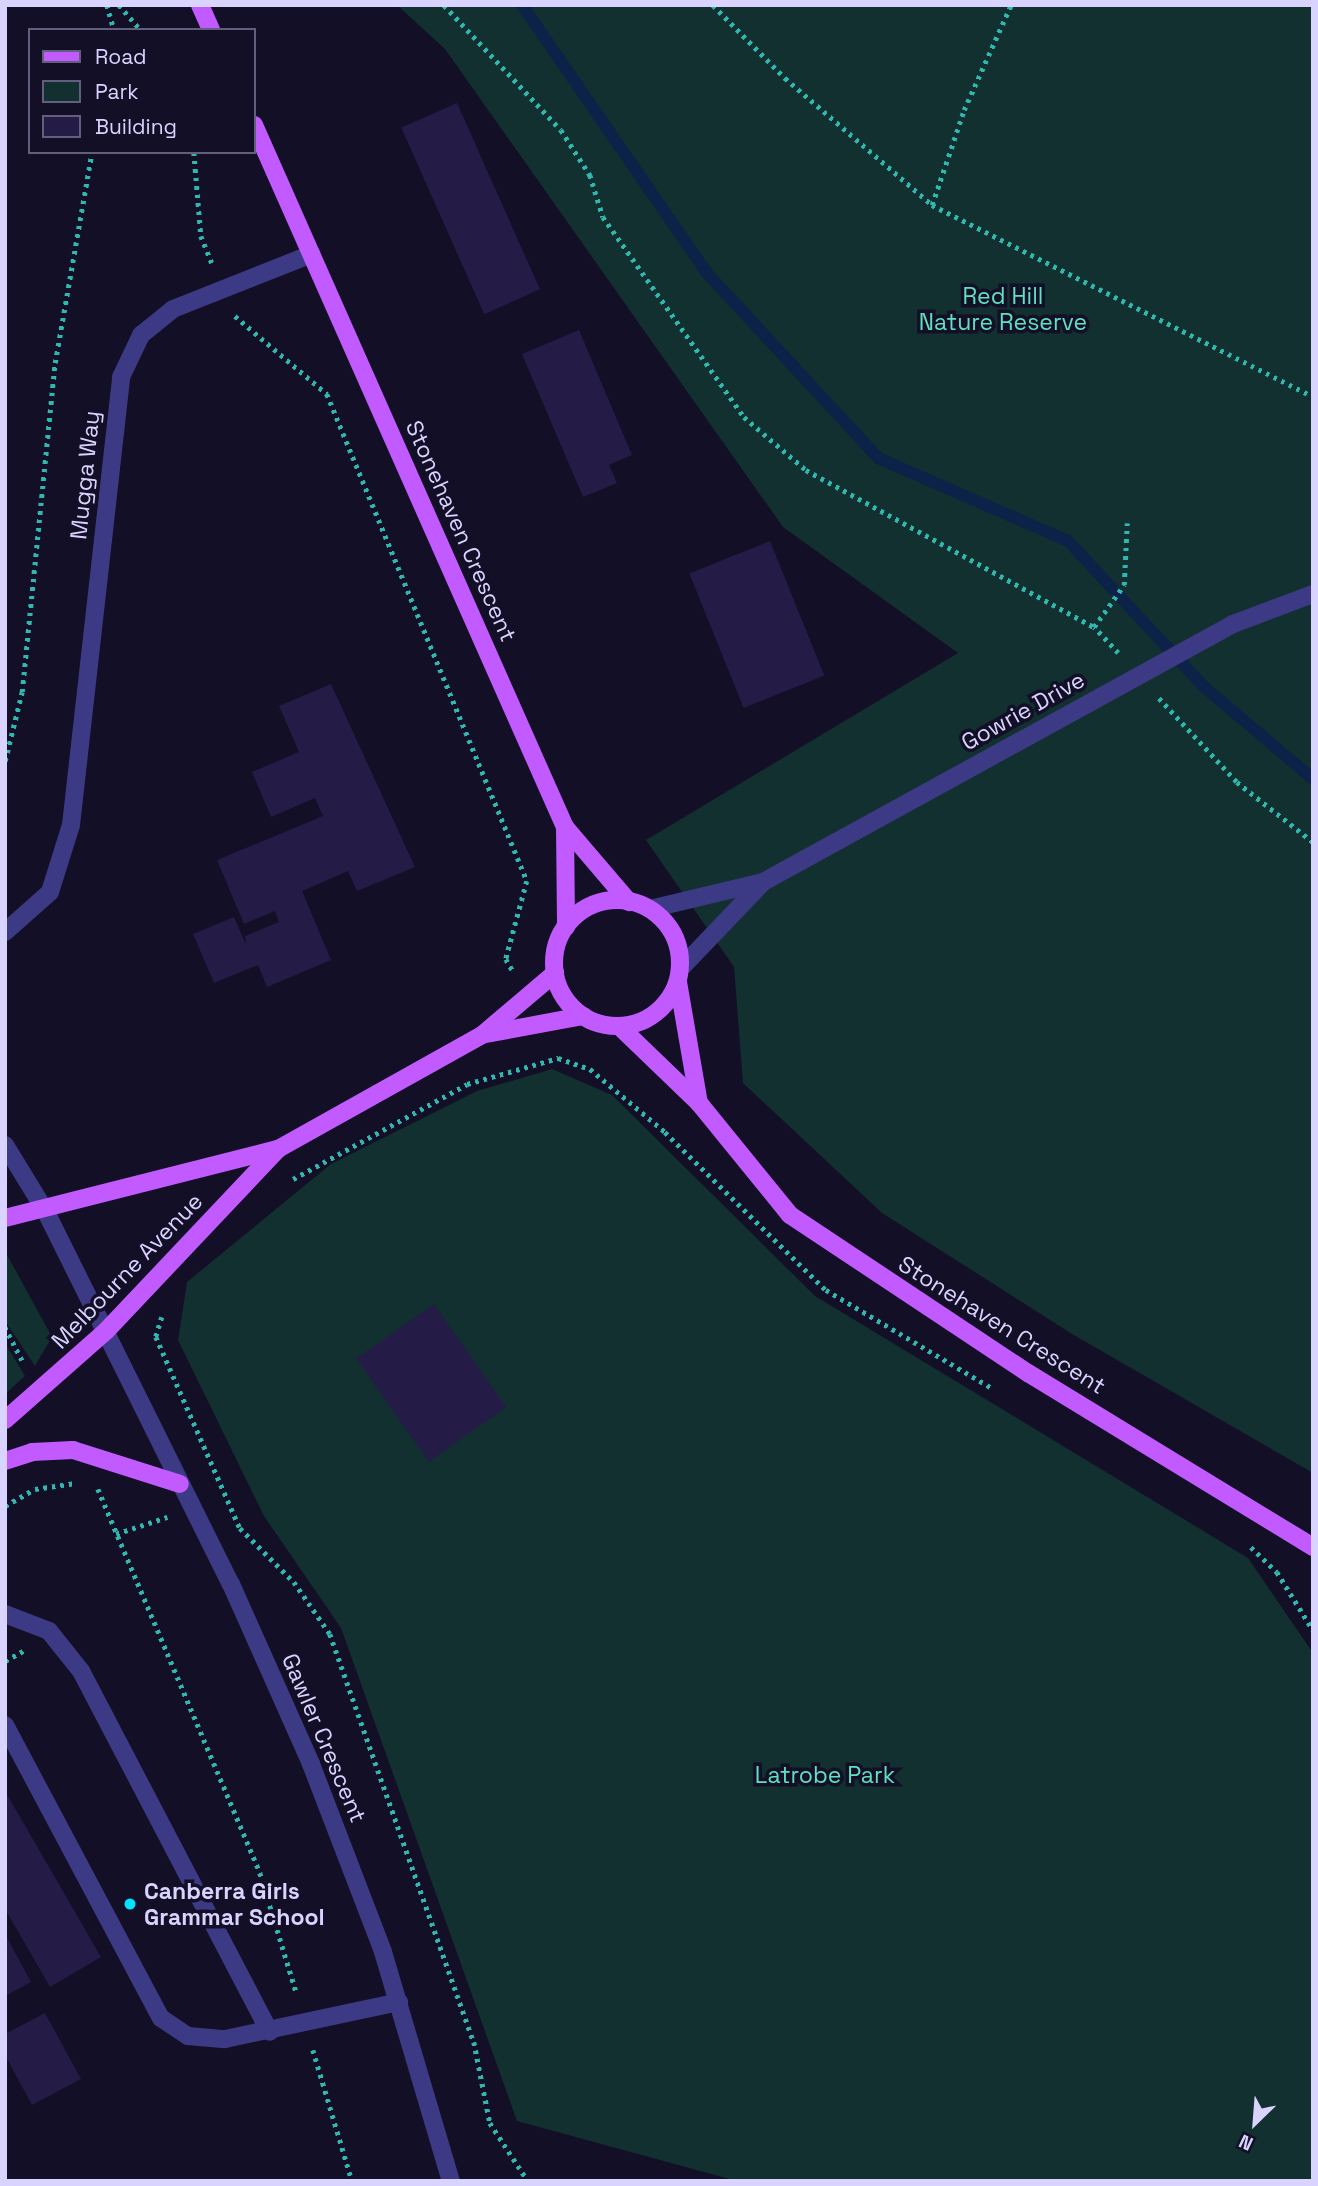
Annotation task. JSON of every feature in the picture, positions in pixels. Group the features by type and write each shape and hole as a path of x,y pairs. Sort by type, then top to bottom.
{"main road":[{"path":"200,5 210,28"},
{"path":"256,129 312,254"},
{"name":"Stonehaven Crescent","path":"312,254 565,827 629,902"},
{"name":"Stonehaven Crescent","path":"565,827 566,927"},
{"path":"629,902 650,909 675,937 679,975 656,1013 619,1026 583,1016 569,1004 555,973 566,927 593,905 629,902"},
{"name":"Melbourne Avenue","path":"5,1218 46,1212 278,1149 482,1035 555,973"},
{"name":"Stonehaven Crescent","path":"679,975 699,1103"},
{"name":"Melbourne Avenue","path":"482,1035 583,1016"},
{"name":"Stonehaven Crescent","path":"619,1026 699,1103 790,1214 1028,1373 1313,1547"},
{"name":"Melbourne Avenue","path":"5,1420 106,1331 278,1149"},
{"path":"5,1461 32,1452 73,1450 180,1483"}],"street":[{"name":"Mugga Way","path":"5,932 50,892 71,825 121,377 141,335 173,309 312,254"},
{"name":"Gowrie Drive","path":"650,909 763,882 1233,624 1313,594"},
{"name":"Gowrie Drive","path":"679,975 763,882"},
{"name":"Gawler Crescent","path":"5,1145 46,1212 106,1331 311,1764 399,2002 451,2181"},
{"path":"5,1614 49,1631 81,1671 270,2032"},
{"path":"5,1725 161,2018 188,2036 270,2032 399,2002"}],"path":[{"path":"107,5 113,28"},
{"path":"118,5 139,28"},
{"path":"444,5 561,130 590,175 603,217 744,417 806,470 1094,627 1118,653"},
{"path":"713,5 785,78 932,205 1313,397"},
{"path":"932,205 964,110 1011,5"},
{"path":"5,761 22,692 55,363 92,154"},
{"path":"194,154 201,236 222,290 238,322 327,394 527,881 506,959"},
{"path":"1094,627 1124,585 1127,523"},
{"path":"1138,676 1237,782 1313,842"},
{"path":"286,1183 467,1084 558,1058"},
{"path":"167,1302 156,1337 187,1414 227,1487 240,1528 294,1583 331,1634 474,2042 490,2123 528,2181"},
{"path":"94,1480 260,1873 352,2181"},
{"path":"5,1506 35,1489 82,1482"}],"green space":[{"name":"Red Hill Nature Reserve","path":"397,5 1313,5 1313,1473 1072,1334 882,1213 743,1083 734,967 646,840 958,653 783,527 445,49"},
{"name":"Latrobe Park","path":"552,1069 612,1095 815,1296 1248,1558 1313,1653 1313,2181 737,2181 517,2121 341,1628 264,1516 178,1340 187,1282 331,1164 477,1091"},
{"path":"5,1251 52,1337 35,1366 5,1321"},
{"path":"5,1343 25,1376 5,1394"}],"building":[{"path":"457,103 540,289 484,314 401,128"},
{"path":"579,330 632,455 609,465 617,483 583,497 522,354"},
{"path":"770,541 824,675 744,708 689,574"},
{"path":"331,684 415,867 357,891 348,871 302,891 331,960 267,987 258,965 214,983 193,934 234,917 246,945 245,936 279,922 275,911 244,924 217,860 323,816 315,798 271,817 252,772 299,752 279,706"},
{"path":"434,1304 506,1407 428,1462 356,1358"},
{"path":"5,1791 101,1957 50,1987 5,1909"},
{"path":"5,1934 31,1982 5,1996"},
{"path":"45,2013 81,2079 32,2105 5,2055 5,2034"}],"waterway":[{"path":"522,5 706,272 878,458 1068,541 1203,686 1313,779"}],"place":[{"name":"Canberra Girls Grammar School","path":"130,1904"}]}
